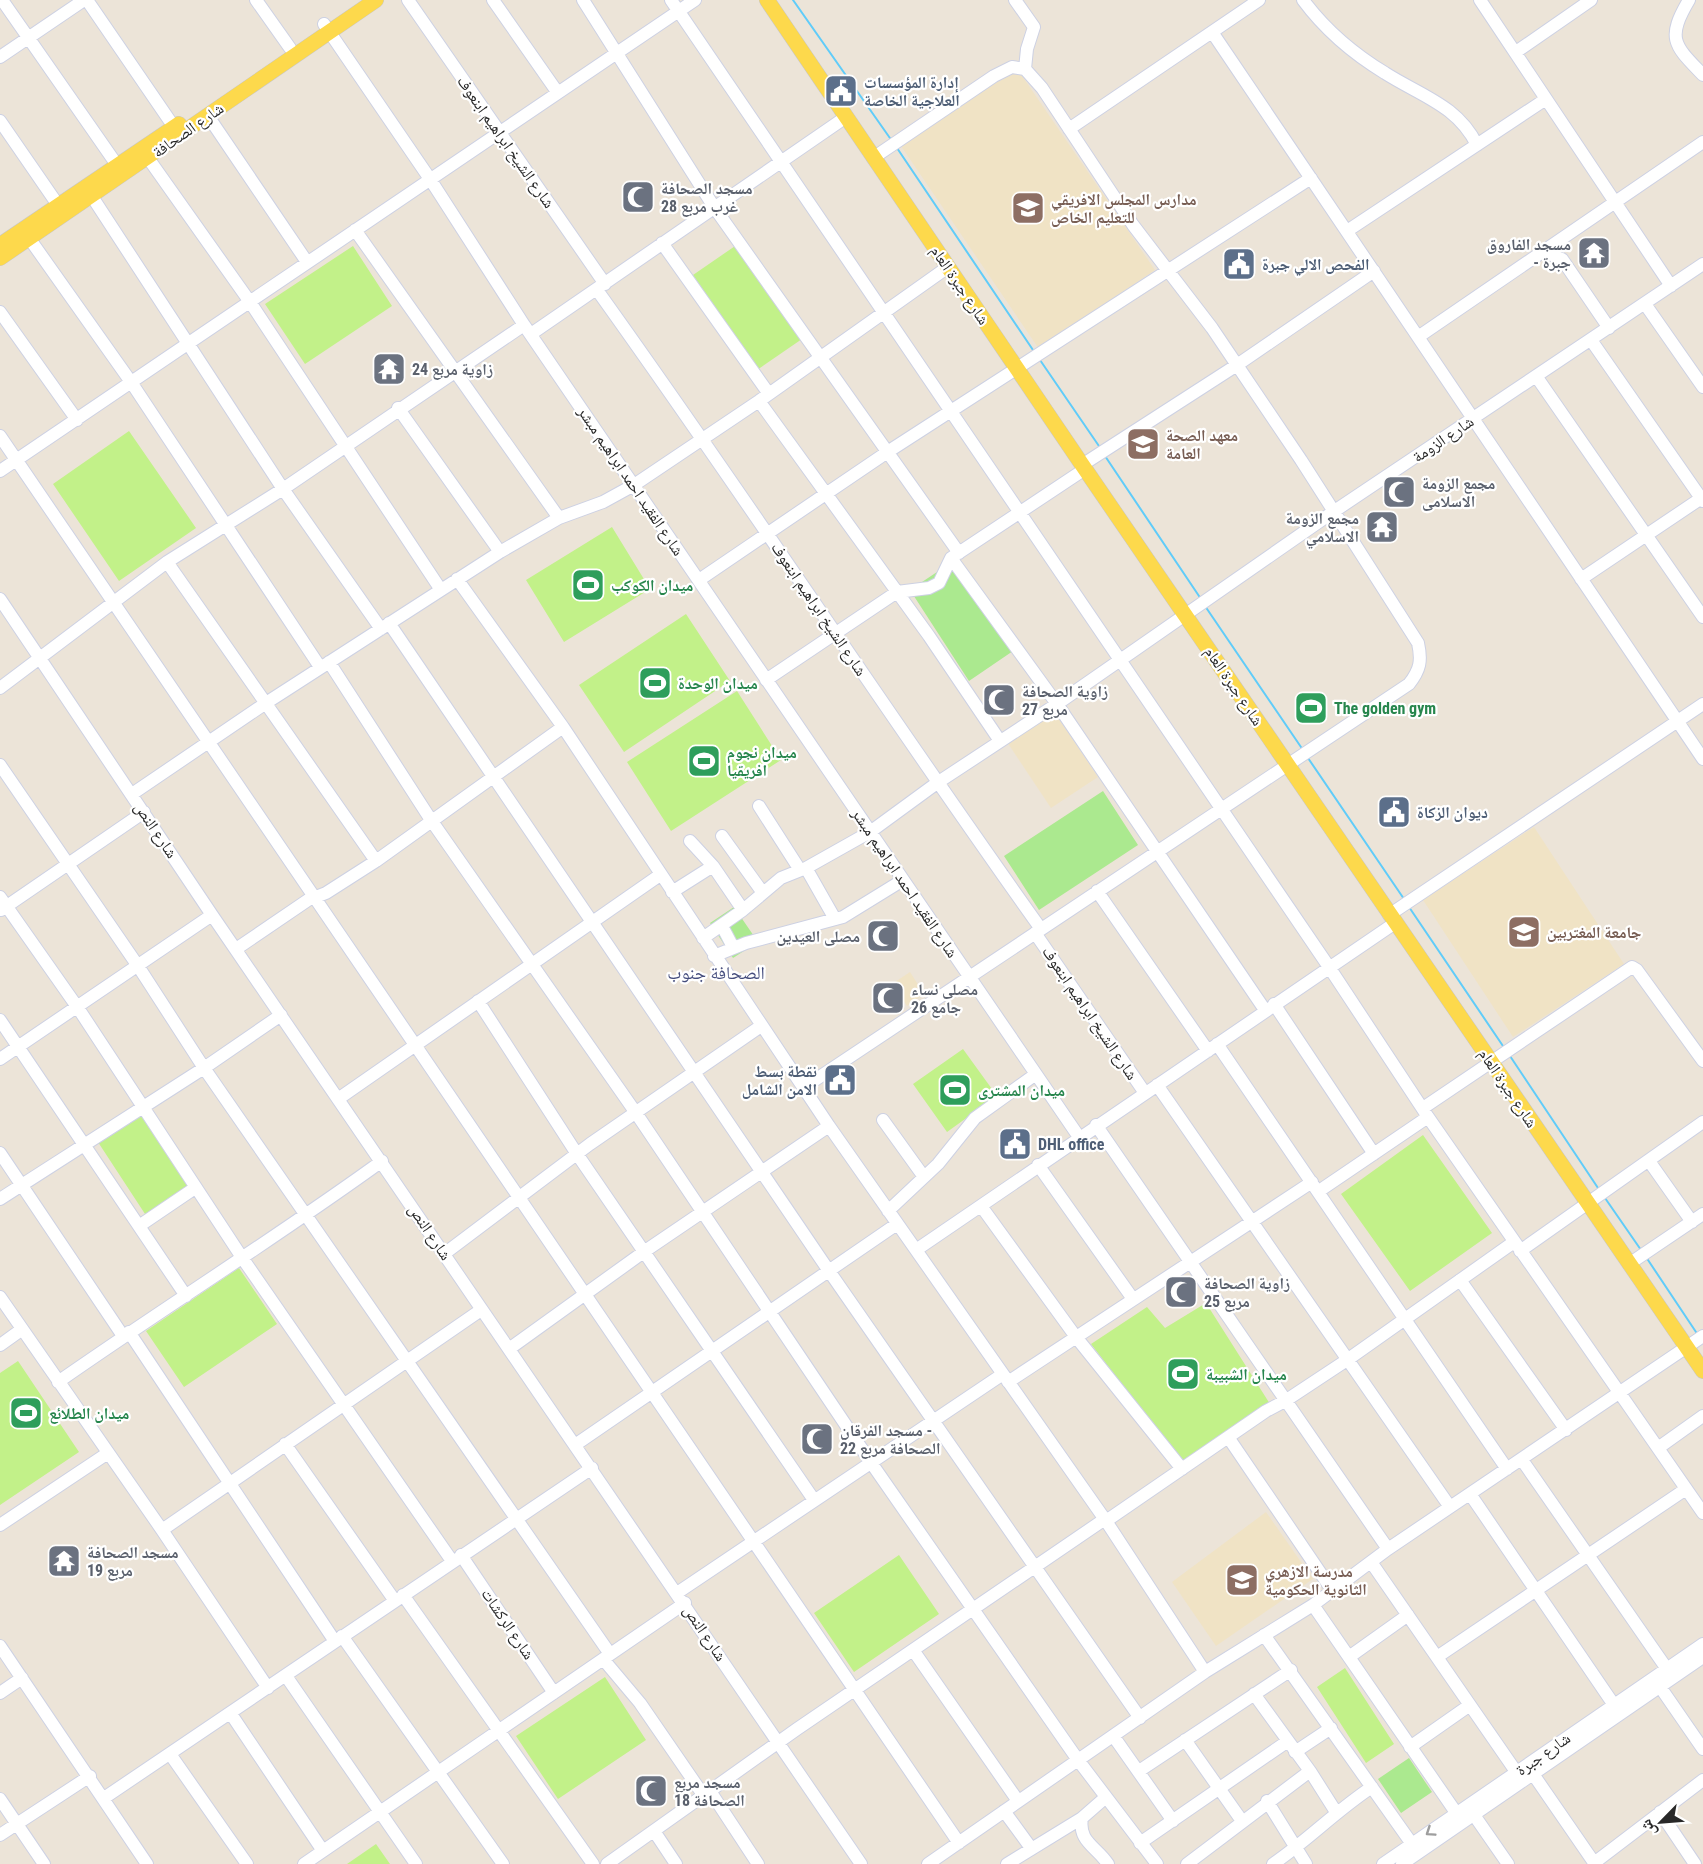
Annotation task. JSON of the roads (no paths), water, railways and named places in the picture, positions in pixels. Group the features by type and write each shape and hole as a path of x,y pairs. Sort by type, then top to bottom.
{"main road":[{"name":"شارع الصحافة","path":"1,246 29,238 148,158 208,116 360,0"},
{"name":"شارع الصحافة","path":"1,246 290,48 376,0"},
{"name":"شارع جبرة العام","path":"767,0 1083,467 1703,1371"}],"street":[{"path":"2,0 117,165"},
{"path":"0,57 86,0 174,127"},
{"path":"256,0 290,48"},
{"name":"شارع الشيخ ابراهيم ابنعوف","path":"408,0 1038,931 1145,1093"},
{"path":"494,0 558,93"},
{"path":"583,0 714,207 889,452 955,556 1157,852 1374,1154"},
{"path":"671,0 779,162 1329,967 1425,1112 1703,1513"},
{"path":"0,471 695,0"},
{"path":"803,1088 1409,684 1418,673 1422,658 1418,643 1237,365 1212,328 1168,272 1025,69 1027,49 1034,27 1015,0"},
{"path":"1069,129 1259,0"},
{"path":"1303,0 1325,27 1344,45 1384,73 1462,120 1477,145"},
{"path":"1480,0 1671,286"},
{"path":"1516,52 1591,0"},
{"path":"1689,0 1675,23 1676,38 1687,59 1703,75"},
{"name":"شارع الفقيد احمد ابراهيم مبشر","path":"326,28 430,179 528,330 1079,1137"},
{"path":"1212,32 1703,759"},
{"path":"873,158 994,76 1012,67 1025,69"},
{"path":"1347,231 1546,99"},
{"path":"208,116 308,262"},
{"path":"0,688 167,562 224,524 283,489 453,372 601,287 846,117"},
{"path":"0,121 58,205"},
{"path":"1418,337 1703,142"},
{"path":"148,158 250,302 441,590"},
{"path":"699,580 889,452 1311,178"},
{"path":"91,195 190,342 283,489 494,774 829,1271 1140,1718"},
{"path":"355,230 453,372 559,518"},
{"path":"29,238 131,382 224,524 636,1113 872,1464 1078,1760 1154,1860 1141,1864"},
{"path":"662,243 828,494 1000,741"},
{"path":"1544,252 1562,260 1609,327"},
{"name":"شارع الزومة","path":"703,938 743,910 781,878 803,869 870,832 937,783 1057,704 1334,512 1703,265"},
{"path":"132,794 324,664 500,552 559,518 603,502 634,485 704,439 948,267"},
{"path":"766,680 897,592 928,588 939,583 955,556 1020,513 1083,467 1374,272"},
{"path":"1645,304 1703,387"},
{"path":"0,312 77,420"},
{"path":"1581,579 1702,499 1591,339"},
{"path":"1536,376 1703,617"},
{"path":"398,408 500,552"},
{"path":"0,436 752,1542 857,1690 958,1843"},
{"path":"167,562 376,861"},
{"path":"457,579 563,727 803,1088 1105,1520 1205,1672"},
{"name":"شارع النص","path":"0,599 212,915 382,1161 481,1310 685,1603 861,1864"},
{"path":"916,1250 1038,1164 1329,967 1392,919 1703,704"},
{"path":"236,949 376,861 494,774 563,727"},
{"path":"0,765 138,966 204,1068 515,1519 607,1657 758,1864"},
{"path":"759,806 835,920"},
{"path":"2,904 144,812"},
{"path":"722,836 763,893"},
{"path":"690,841 713,866 743,910"},
{"path":"672,892 713,866"},
{"path":"338,1099 660,875"},
{"path":"714,956 733,947 835,920 849,914 903,880"},
{"path":"1097,891 1315,1186 1507,1469"},
{"name":"شارع الركشات","path":"2,904 78,1008 195,1188 343,1405 554,1693"},
{"path":"0,1059 212,915"},
{"path":"722,926 733,947"},
{"path":"677,1593 934,1421 1076,1337 1252,1221 1374,1154 1490,1061 1632,968 1637,970 1703,1061"},
{"path":"478,1001 577,1154 814,1500"},
{"path":"0,1199 204,1068 281,1015"},
{"path":"0,1020 186,1296"},
{"path":"444,1254 577,1154 761,1026"},
{"path":"888,1211 924,1178 975,1118 1036,1074"},
{"path":"1157,1085 1450,1507"},
{"path":"882,1120 924,1178"},
{"path":"607,1864 779,1744 797,1729 1266,1411 1347,1360 1460,1280 1588,1203 1703,1122"},
{"path":"1096,1125 1388,1549"},
{"path":"509,1349 645,1251 829,1126"},
{"path":"0,1153 228,1483 338,1638 440,1771 503,1864"},
{"path":"58,1382 126,1334 307,1216 382,1161"},
{"path":"1649,1161 1692,1222"},
{"path":"1038,1164 1133,1299"},
{"path":"139,1226 195,1188"},
{"path":"981,1206 1076,1337 1182,1469"},
{"path":"1629,1264 1703,1214"},
{"path":"575,1445 897,1224"},
{"path":"1460,1280 1566,1430"},
{"path":"0,1298 162,1530 268,1688"},
{"path":"162,1530 481,1310"},
{"path":"0,1345 21,1330"},
{"path":"934,1862 1205,1672 1313,1605 1388,1549 1703,1336"},
{"path":"1658,1448 1703,1416"},
{"path":"1228,1437 1332,1590"},
{"path":"285,1444 498,1731 593,1864"},
{"path":"0,1525 108,1453"},
{"path":"1521,1460 1667,1669"},
{"path":"104,1798 592,1468"},
{"path":"1437,1657 1537,1593 1686,1489"},
{"path":"1470,1494 1614,1705"},
{"path":"1371,1562 1517,1773"},
{"path":"304,1864 685,1603"},
{"path":"1313,1605 1457,1814"},
{"path":"1349,1657 1408,1615"},
{"path":"1264,1635 1291,1670 1417,1854"},
{"name":"شارع جبرة","path":"1402,1864 1533,1774 1657,1682 1667,1669 1703,1644"},
{"path":"0,1646 90,1776 147,1864"},
{"path":"913,1650 1018,1801"},
{"name":"شارع جبرة","path":"1383,1864 1417,1854 1457,1814 1614,1705 1703,1657"},
{"path":"1139,1771 1291,1670"},
{"path":"286,1676 416,1864"},
{"path":"0,1693 22,1678"},
{"path":"1657,1682 1703,1749"},
{"path":"1254,1694 1310,1771 1336,1812"},
{"path":"1410,1747 1470,1705"},
{"path":"231,1714 323,1851"},
{"path":"1140,1843 1220,1790 1291,1747 1331,1728"},
{"path":"1114,1737 1173,1821"},
{"path":"1185,1740 1242,1821"},
{"path":"170,1754 247,1864"},
{"path":"1195,1862 1267,1801 1310,1771"},
{"path":"1533,1774 1594,1863 1703,1780"},
{"path":"0,1835 90,1776"},
{"path":"1274,1864 1295,1849 1336,1812 1372,1787"},
{"path":"1007,1864 1082,1818 1106,1797"},
{"path":"0,1799 44,1864"},
{"path":"1267,1801 1306,1864"},
{"path":"1004,1811 1031,1848"},
{"path":"1660,1812 1695,1864"},
{"path":"1474,1815 1508,1864"},
{"path":"1082,1818 1080,1830 1086,1843 1103,1862"},
{"path":"654,1831 676,1864"}],"waterway":[{"path":"793,0 892,141"},
{"path":"897,148 1035,353"},
{"path":"1040,360 1101,449"},
{"path":"1105,456 1201,599"},
{"path":"1205,606 1303,750"},
{"path":"1308,758 1404,899"},
{"path":"1409,907 1505,1049"},
{"path":"1510,1056 1600,1191"},
{"path":"1605,1198 1641,1250"},
{"path":"1646,1257 1698,1335"}],"place":[{"name":"إدارة المؤسسات العلاجية الخاصة","path":"841,91"},
{"name":"مسجد الصحافة غرب مربع 28","path":"638,197"},
{"name":"مدارس المجلس الافريقي للتعليم الخاص","path":"1028,208"},
{"name":"مسجد الفاروق - جبرة","path":"1594,253"},
{"name":"الفحص الالي جبرة","path":"1239,264"},
{"name":"زاوية مربع 24","path":"389,369"},
{"name":"معهد الصحة العامة","path":"1143,444"},
{"name":"مجمع الزومة الاسلامى","path":"1399,492"},
{"name":"مجمع الزومة الاسلامي","path":"1382,527"},
{"name":"ميدان الكوكب","path":"588,585"},
{"name":"ميدان الوحدة","path":"655,683"},
{"name":"زاوية الصحافة مربع 27","path":"999,700"},
{"name":"The golden gym","path":"1311,708"},
{"name":"ميدان نجوم افريقيا","path":"704,761"},
{"name":"ديوان الزكاة","path":"1394,812"},
{"name":"جامعة المغتربين","path":"1524,932"},
{"name":"مصلى العيدين","path":"883,936"},
{"name":"مصلى نساء جامع 26","path":"888,998"},
{"name":"نقطة بسط الامن الشامل","path":"840,1080"},
{"name":"ميدان المشترى","path":"955,1090"},
{"name":"DHL office","path":"1015,1144"},
{"name":"زاوية الصحافة مربع 25","path":"1181,1292"},
{"name":"ميدان الشبيبة","path":"1183,1374"},
{"name":"ميدان الطلائع","path":"26,1413"},
{"name":"مسجد الفرقان - الصحافة مربع 22","path":"817,1439"},
{"name":"مسجد الصحافة مربع 19","path":"64,1561"},
{"name":"مدرسة الازهري الثانوية الحكومية","path":"1242,1580"},
{"name":"مسجد مربع 18 الصحافة","path":"651,1791"}],"district":[{"name":"الصحافة جنوب","path":"716,972"}]}
